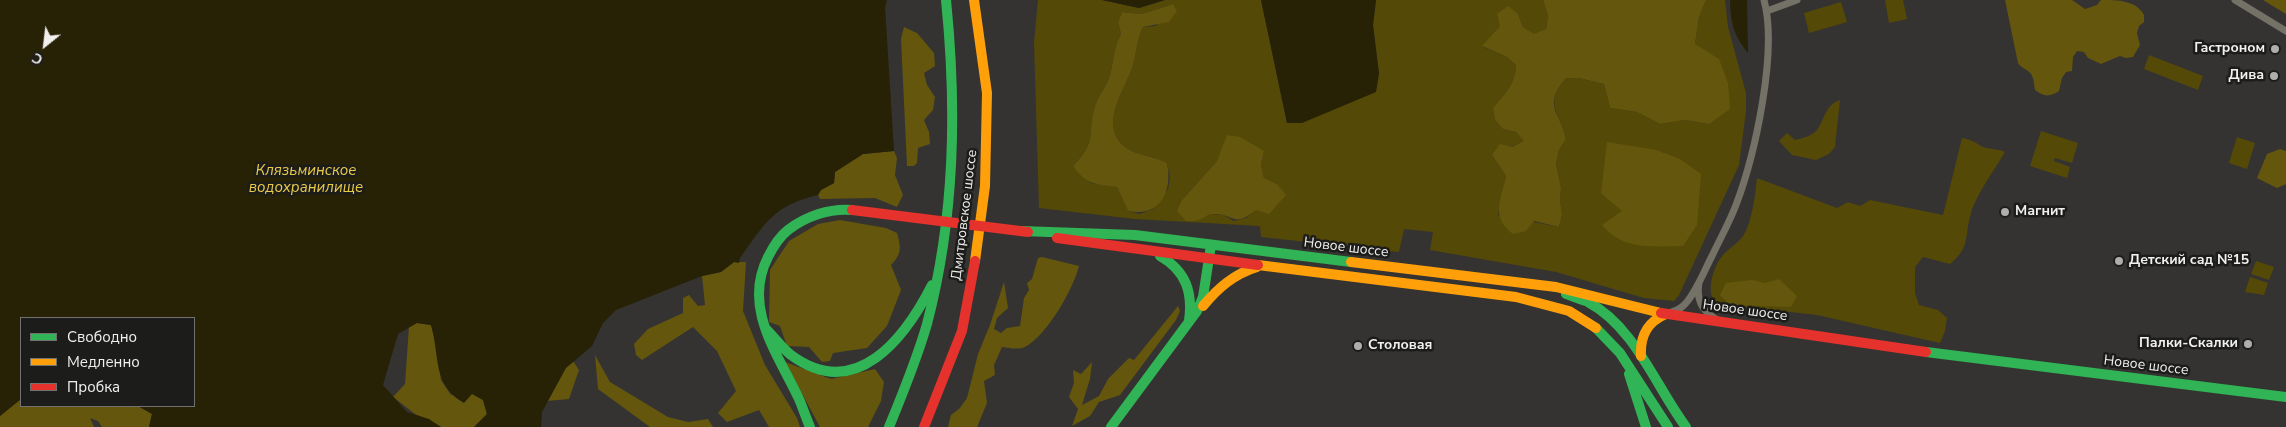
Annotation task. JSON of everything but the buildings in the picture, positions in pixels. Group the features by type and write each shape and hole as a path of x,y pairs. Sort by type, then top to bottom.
{"main road":[{"name":"Дмитровское шоссе","path":"889,427 921,347 940,262 951,181 954,83 946,0"},
{"name":"Дмитровское шоссе","path":"924,427 962,331 975,264 985,186 988,138 987,92 974,4"},
{"path":"810,427 798,398 771,348 757,305 760,278 768,255 789,229 804,218 822,212 841,209 872,211 1021,231"},
{"name":"Новое шоссе","path":"1021,231 1135,236 1518,283 1557,286 1616,304 1666,314 1975,359 2286,398"},
{"name":"Новое шоссе","path":"1021,231 1148,252 1507,296 1547,303 1573,312 1594,325 1613,343 1624,358"},
{"path":"1189,324 1203,297 1211,245"},
{"path":"1148,252 1173,263 1183,276 1192,298 1189,324"},
{"path":"761,322 786,351 806,364 828,371 849,371 865,366 879,358 911,326 922,306 940,262"},
{"path":"1111,427 1189,324 1224,283 1246,270 1261,266"},
{"path":"1518,283 1570,295 1588,304 1619,329 1641,357 1666,400 1686,427"},
{"path":"1641,357 1641,338 1646,327 1654,319 1666,314"},
{"path":"1624,358 1646,427"},
{"path":"1624,358 1668,427"}],"street":[{"path":"1666,314 1682,307 1699,280 1726,228 1748,167 1764,90 1767,63 1767,11 1764,0"},
{"path":"1767,11 1797,0"},
{"path":"2235,0 2286,31"},
{"path":"1699,280 1697,291 1702,307 1708,314 1719,321"},
{"path":"1682,307 1687,317"}],"shaded area":[{"path":"1038,0 1102,0 1139,8 1165,0 1261,0 1287,123 1302,123 1379,74 1373,25 1376,0 1543,0 1548,16 1546,29 1534,35 1523,27 1518,14 1500,26 1483,47 1507,57 1516,65 1514,78 1493,108 1495,120 1503,129 1516,132 1525,141 1492,155 1506,176 1498,215 1559,227 1562,214 1561,188 1556,163 1559,150 1566,139 1554,102 1559,88 1566,78 1579,78 1604,84 1610,108 1637,112 1660,124 1685,120 1709,124 1695,44 1699,17 1706,0 1725,0 1728,27 1746,93 1746,111 1739,165 1679,295 1674,301 1644,298 1556,272 1430,250 1433,232 1404,229 1399,252 1261,237 1260,226 1135,219 1039,208 1034,43","holes":["1173,4 1156,26 1143,27 1132,68 1114,114 1115,132 1119,141 1124,146 1129,150 1167,163 1170,177 1168,189 1153,209 1140,214 1128,211 1117,187 1091,183 1073,166 1089,143 1095,106 1110,76 1121,34 1118,22 1122,12 1142,14","1222,150 1264,151 1261,165 1264,178 1277,184 1256,210 1246,218 1234,221 1223,215 1210,214 1182,200 1217,161"]},
{"path":"1543,0 1706,0 1699,17 1695,44 1719,59 1728,83 1730,109 1709,124 1685,120 1660,124 1637,112 1610,108 1604,84 1579,78 1566,78 1555,96 1554,102 1566,139 1559,150 1556,163 1561,188 1562,214 1559,227 1534,221 1526,231 1513,234 1506,228 1499,215 1500,200 1506,176 1492,155 1500,144 1512,147 1524,141 1516,132 1503,129 1495,120 1493,108 1514,78 1516,65 1507,57 1482,46 1500,26 1497,14 1508,6 1518,14 1523,27 1534,34 1546,29 1548,16"},
{"path":"1885,0 1903,0 1907,19 1889,23"},
{"path":"2005,0 2072,0 2085,9 2097,5 2101,0 2126,2 2136,6 2144,15 2144,22 2139,26 2137,33 2140,45 2133,57 2126,58 2120,56 2101,64 2088,58 2084,52 2077,51 2073,57 2072,71 2066,72 2062,78 2059,91 2050,95 2041,94 2035,90 2030,73 2018,63"},
{"path":"2263,0 2286,0 2286,14"},
{"path":"1841,2 1847,22 1809,33 1804,13"},
{"path":"1173,4 1177,11 1169,22 1143,27 1132,68 1114,114 1115,132 1119,141 1124,146 1129,150 1167,163 1168,183 1162,200 1148,210 1139,212 1128,211 1117,187 1087,180 1073,166 1089,143 1095,106 1110,76 1121,34 1118,22 1122,12 1142,14"},
{"path":"904,27 917,33 934,53 935,66 924,73 927,85 935,97 933,110 924,120 929,132 930,144 918,148 917,163 914,166 907,166 901,39"},
{"path":"2149,55 2203,76 2198,90 2144,69"},
{"path":"1840,100 1835,147 1829,154 1816,160 1792,155 1779,141 1787,133 1795,140 1813,134 1831,105"},
{"path":"2041,131 2078,143 2072,163 2055,158 2054,161 2070,167 2067,178 2030,166"},
{"path":"1227,135 1240,137 1264,151 1261,165 1264,178 1277,184 1286,195 1269,214 1256,210 1248,216 1238,219 1220,214 1212,214 1202,219 1186,221 1177,211 1182,200 1217,161"},
{"path":"2237,137 2255,143 2247,169 2229,163"},
{"path":"1962,138 1984,147 2005,152 1973,206 1966,241 1957,258 1950,264 1923,257 1915,267 1915,293 1919,305 1938,310 1947,318 1945,331 1940,343 1817,315 1718,304 1714,301 1711,283 1714,270 1723,255 1740,240 1746,231 1752,212 1757,178 1837,208 1848,202 1860,206 1870,200 1943,215"},
{"path":"1607,142 1656,150 1680,159 1701,174 1697,225 1683,246 1650,246 1629,243 1611,233 1602,225 1622,211 1601,193"},
{"path":"2280,149 2286,151 2286,184 2277,188 2257,178 2267,154"},
{"path":"894,151 897,158 895,175 903,195 897,207 875,198 820,199 818,195 821,190 834,183 835,172 863,154"},
{"path":"840,220 886,228 897,233 900,250 891,265 901,290 887,326 867,348 833,353 830,361 822,362 809,347 787,346 780,326 769,322 770,270 789,241 818,224"},
{"path":"1042,257 1079,266 1065,299 1042,333 1033,341 1023,348 1002,347 994,365 995,375 984,381 987,403 977,427 948,427 951,415 960,408 967,398 978,354 1004,282 1008,308 997,318 994,329 1001,333 1007,328 1020,326 1024,298 1029,290 1027,283 1032,279 1038,258"},
{"path":"2256,261 2274,267 2269,280 2251,274"},
{"path":"734,262 746,262 743,311 765,365 797,418 800,427 769,427 759,410 727,422 718,413 736,391 717,351 693,327 642,360 636,355 634,344 648,329 683,313 683,298 689,295 698,306 705,305 702,276 721,272"},
{"path":"2250,277 2268,283 2264,295 2245,292"},
{"path":"1779,279 1797,296 1791,307 1730,305 1720,295 1726,283 1752,280 1765,283"},
{"path":"1178,306 1180,311 1176,320 1120,395 1099,402 1090,416 1072,426 1078,409 1069,397 1074,383 1073,370 1081,374 1092,362 1090,379 1082,405 1099,396 1108,379 1129,358 1134,360"},
{"path":"417,323 431,325 436,344 441,380 451,395 472,393 483,400 487,414 474,427 441,427 415,414 393,397 405,384 409,326"},
{"path":"595,355 610,382 668,417 688,422 708,419 713,427 650,427 598,389"},
{"path":"573,361 579,370 569,399 547,401 550,379"},
{"path":"785,362 831,379 875,369 884,382 881,401 868,427 820,427"},
{"path":"20,400 20,407 140,407 152,414 149,427 102,427 98,421 90,418 94,427 0,427 0,416"}],"water":[{"name":"Клязьминское водохранилище","path":"0,0 887,0 885,7 894,151 863,154 835,172 834,183 821,190 818,195 803,199 781,210 764,225 740,258 739,263 734,262 721,272 702,276 616,310 603,323 592,346 566,368 542,412 541,427 474,427 487,414 483,400 472,394 464,403 447,388 439,369 431,325 417,323 398,334 383,385 407,412 429,419 441,427 149,427 152,414 140,407 195,407 195,317 20,317 20,400 0,416"},
{"path":"1102,0 1165,0 1139,8"},
{"path":"1261,0 1376,0 1373,25 1379,74 1376,92 1302,123 1287,123"},
{"path":"1730,0 1747,0 1748,53 1739,40 1734,28"}],"traffic: fast":[{"path":"889,427 905,389 927,324 943,244 951,163 952,122 952,82 946,0"},
{"path":"810,427 799,399 766,330 759,294 761,276 772,250 788,230 818,214 835,210 852,210"},
{"path":"1021,231 1135,235 1351,262"},
{"path":"1111,427 1197,311 1203,297 1211,245"},
{"path":"1160,256 1176,268 1186,283 1190,301 1189,321"},
{"path":"767,330 791,355 815,368 837,372 857,368 876,358 893,343 908,325 932,285"},
{"path":"1566,294 1588,302 1619,326 1632,342 1686,427"},
{"path":"1596,328 1620,353 1668,427"},
{"path":"1926,352 2286,397"},
{"path":"1629,374 1646,427"}],"traffic: slow":[{"path":"974,0 987,93 985,186 975,261"},
{"path":"1351,262 1556,287 1661,313"},
{"path":"1258,265 1516,297 1569,311 1596,328"},
{"path":"1203,306 1227,282 1257,267"},
{"path":"1641,356 1643,336 1646,330 1654,321 1666,314"}],"traffic: jam":[{"path":"852,210 1028,232"},
{"path":"1057,238 1258,265"},
{"path":"924,427 962,331 975,261"},
{"path":"1661,313 1926,352"}],"place":[{"name":"Гастроном","path":"2275,49"},
{"name":"Дива","path":"2274,76"},
{"name":"Магнит","path":"2005,212"},
{"name":"Детский сад №15","path":"2119,261"},
{"name":"Палки-Скалки","path":"2248,344"},
{"name":"Столовая","path":"1358,346"}]}
